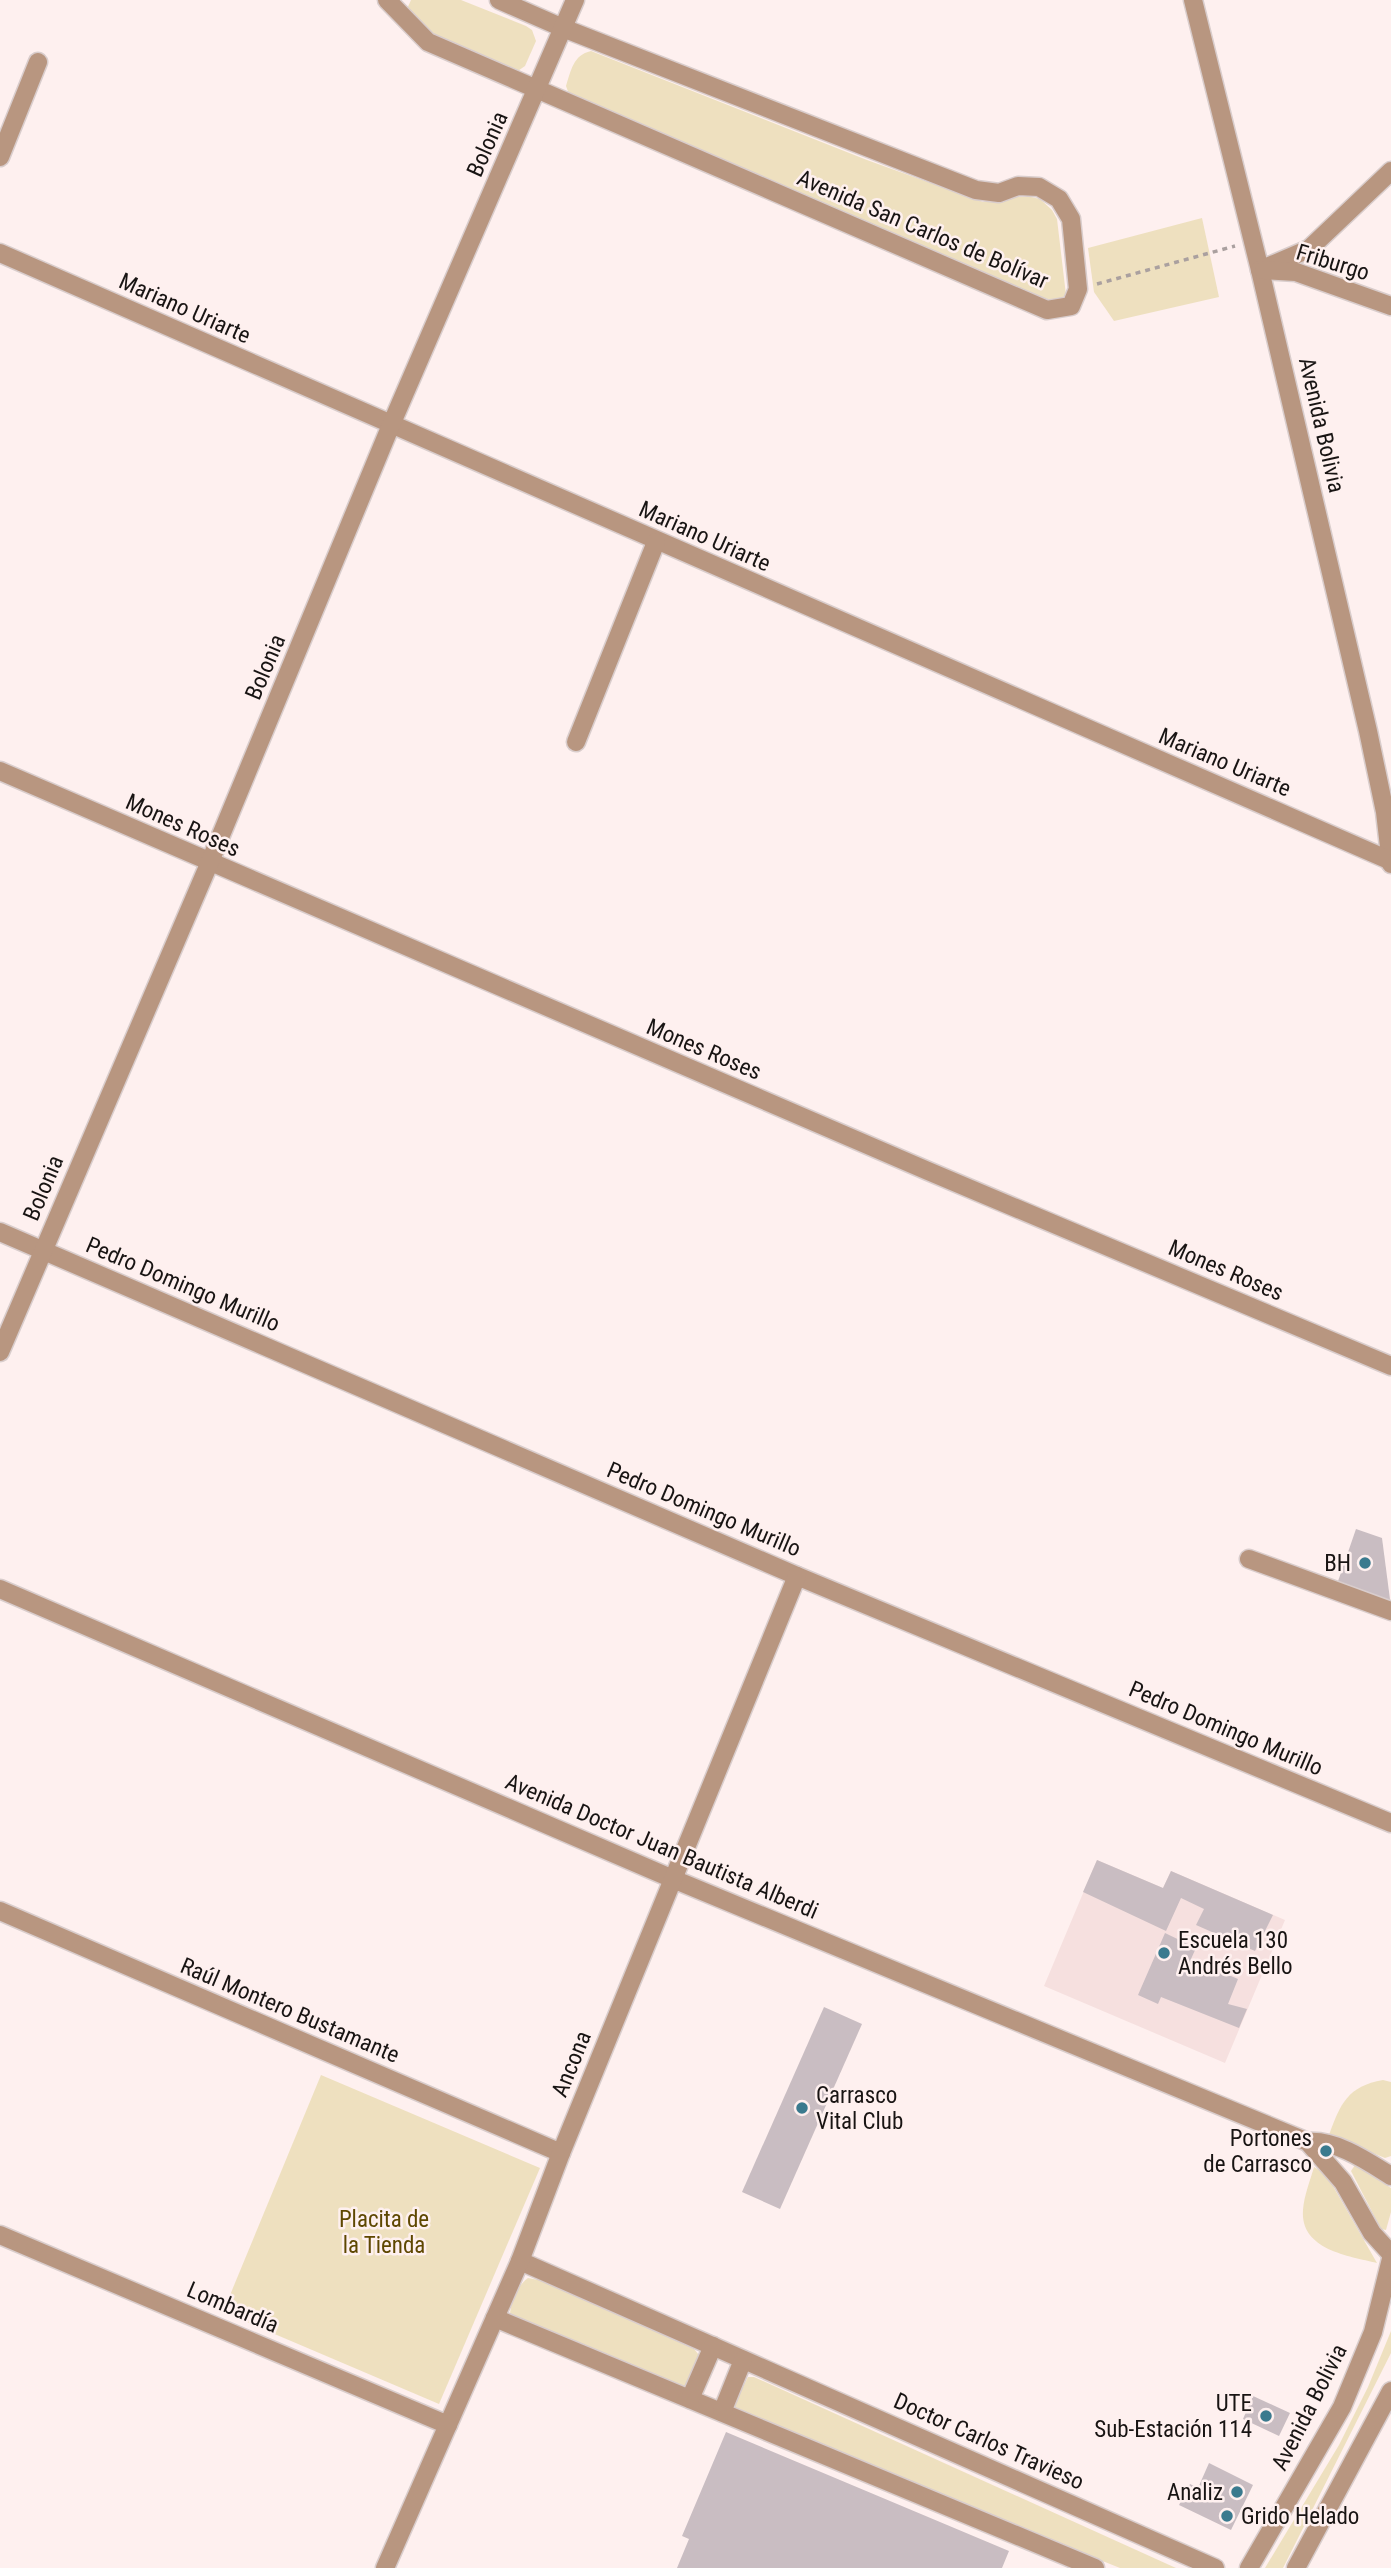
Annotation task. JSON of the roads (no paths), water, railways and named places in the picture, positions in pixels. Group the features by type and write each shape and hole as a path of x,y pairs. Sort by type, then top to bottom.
{"street":[{"name":"Avenida San Carlos de Bolívar","path":"387,0 428,42 537,91 1046,310 1071,306 1078,289 1070,219 1059,199 1039,187 1018,186 999,193 976,190 563,28 499,0"},
{"name":"Bolonia","path":"0,1352 209,863 391,425 575,0"},
{"name":"Avenida Bolivia","path":"1193,0 1388,810 1391,863"},
{"path":"0,157 38,62"},
{"path":"1260,270 1309,249 1391,171"},
{"name":"Mariano Uriarte","path":"0,253 1391,863"},
{"name":"Friburgo","path":"1260,270 1296,272 1391,306"},
{"path":"576,742 656,542"},
{"name":"Mones Roses","path":"0,771 915,1166 1391,1366"},
{"name":"Pedro Domingo Murillo","path":"0,1232 797,1576 1391,1823"},
{"path":"1249,1559 1391,1611"},
{"name":"Ancona","path":"385,2568 520,2261 561,2153 797,1576"},
{"name":"Avenida Doctor Juan Bautista Alberdi","path":"0,1590 673,1879 1308,2141 1318,2141 1356,2155 1391,2176"},
{"name":"Raúl Montero Bustamante","path":"0,1911 561,2153"},
{"name":"Avenida Doctor Juan Bautista Alberdi","path":"1308,2141 1343,2182 1372,2233 1391,2253"},
{"name":"Lombardía","path":"0,2235 448,2424"},
{"name":"Avenida Bolivia","path":"1249,2568 1342,2407 1373,2332 1391,2259"},
{"name":"Doctor Carlos Travieso","path":"520,2261 1215,2568"},
{"path":"495,2318 1095,2568"},
{"path":"690,2399 713,2347"},
{"path":"722,2412 743,2360"},
{"path":"1296,2568 1391,2390"}],"place":[{"name":"BH","path":"1365,1563"},
{"name":"Escuela 130 Andrés Bello","path":"1164,1953"},
{"name":"Carrasco Vital Club","path":"802,2108"},
{"name":"Portones de Carrasco","path":"1326,2151"},
{"name":"UTE Sub-Estación 114","path":"1266,2416"},
{"name":"Analiz","path":"1237,2492"},
{"name":"Grido Helado","path":"1227,2516"}],"park label":[{"name":"Placita de la Tienda","path":"384,2232"}]}
